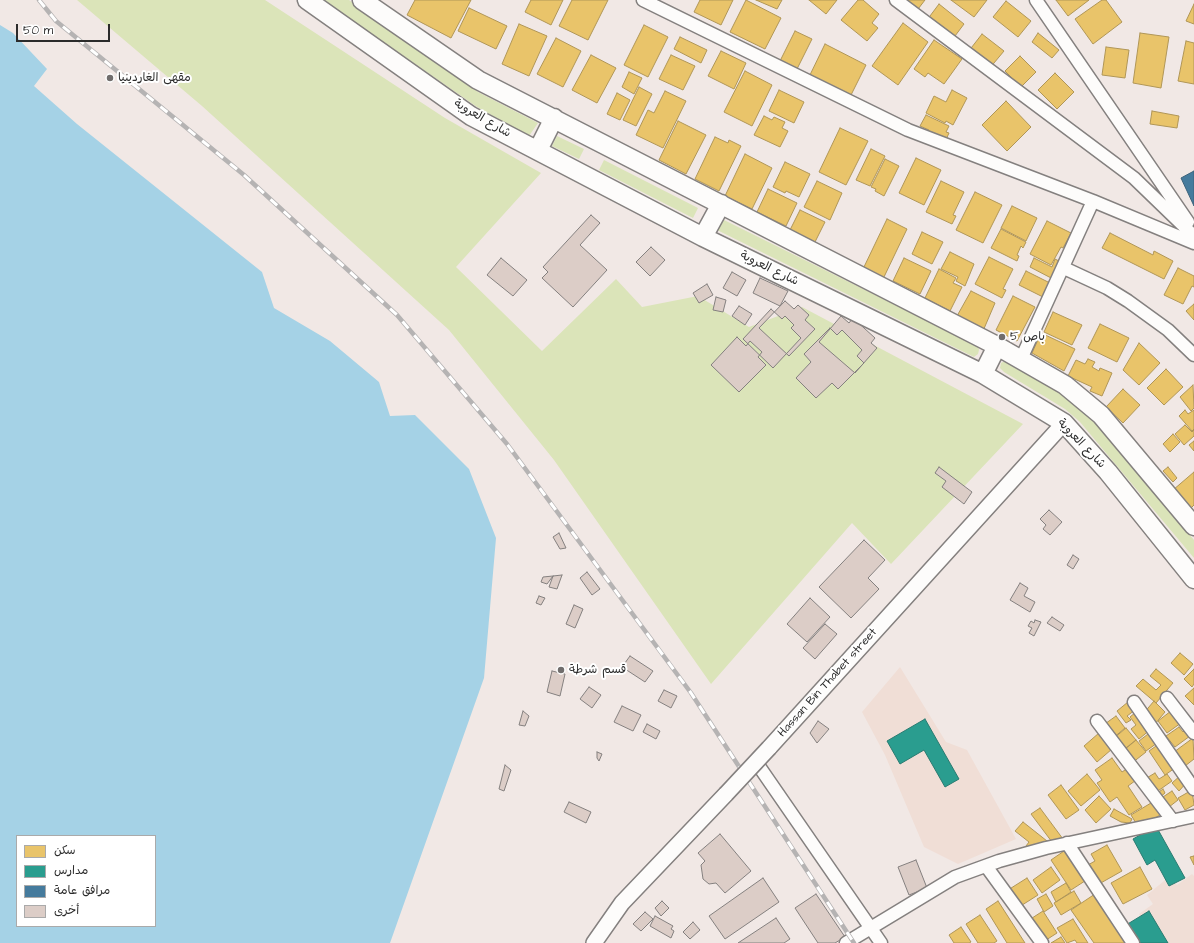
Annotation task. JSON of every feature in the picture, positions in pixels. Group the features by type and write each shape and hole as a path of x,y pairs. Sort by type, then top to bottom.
{"main road":[{"name":"شارع العروبة","path":"307,0 471,116 703,237 983,374 1064,423 1108,472 1194,579"},
{"path":"362,0 478,80 997,346 1066,385 1101,415 1132,449 1194,526"},
{"path":"538,150 554,118"},
{"path":"703,237 721,204"},
{"path":"983,374 997,346"}],"street":[{"path":"643,0 908,130 1093,201 1194,243"},
{"path":"896,0 1134,178 1194,236"},
{"path":"1036,0 1194,230"},
{"path":"1021,359 1064,268 1093,201"},
{"path":"1064,268 1107,288 1128,301 1168,330 1194,355"},
{"name":"Hassan Bin Thabet street","path":"594,943 622,903 770,748 1064,423"},
{"path":"1167,698 1194,733"},
{"path":"1134,702 1194,789"},
{"path":"1097,721 1173,821"},
{"path":"756,762 880,943"},
{"path":"846,943 956,877 986,866 1046,848 1194,816"},
{"path":"1067,844 1133,943"},
{"path":"986,866 1042,943"}],"shaded area":[{"path":"900,667 946,742 967,750 1016,839 958,864 924,847 885,755 862,712"},
{"path":"1192,874 1194,876 1194,943 1159,943 1139,914 1153,904 1147,895 1170,876 1177,885"}],"green space":[{"path":"77,0 265,0 445,118 541,173 456,267 542,351 616,279 642,307 698,296 749,327 802,307 1023,424 891,564 852,523 711,684 554,460 449,330 202,106"},
{"path":"323,0 349,0 478,92 538,123 529,136 477,107"},
{"path":"557,136 584,149 579,159 552,146"},
{"path":"604,160 698,208 693,218 599,170"},
{"path":"722,219 978,346 978,354 974,357 717,230"},
{"path":"1007,360 1051,385 1077,405 1103,430 1194,540 1194,558 1080,422 1065,409 1004,372 1000,368 1001,363"}],"water":[{"path":"0,25 13,33 47,69 34,86 77,124 262,272 274,308 330,341 379,382 390,416 415,415 469,469 496,538 484,678 390,943 0,943"}],"building: سكن":[{"path":"415,0 471,0 451,38 407,15"},
{"path":"531,0 563,0 551,25 525,12"},
{"path":"572,0 608,0 588,40 559,26"},
{"path":"700,0 733,0 721,25 694,12"},
{"path":"746,0 781,18 765,49 730,32"},
{"path":"756,0 782,0 777,9"},
{"path":"809,0 837,0 826,14"},
{"path":"858,0 863,0 879,14 872,23 878,28 867,41 841,20"},
{"path":"898,0 925,0 915,13"},
{"path":"951,0 987,0 974,17"},
{"path":"1056,0 1089,0 1068,16"},
{"path":"1102,0 1106,0 1122,22 1093,44 1075,19"},
{"path":"1006,1 1031,21 1018,37 993,17"},
{"path":"939,4 964,24 952,40 927,20"},
{"path":"1194,4 1194,24 1186,21"},
{"path":"469,8 507,26 496,49 458,31"},
{"path":"903,23 928,42 898,85 872,66"},
{"path":"519,24 547,36 529,76 502,64"},
{"path":"644,25 668,37 648,77 624,65"},
{"path":"795,31 812,39 795,73 778,65"},
{"path":"1038,33 1059,50 1052,58 1032,42"},
{"path":"1140,33 1169,37 1161,88 1133,83"},
{"path":"982,34 1004,51 989,69 968,52"},
{"path":"680,37 707,50 701,63 674,49"},
{"path":"556,38 581,51 563,87 537,74"},
{"path":"934,40 962,59 944,84 928,73 925,77 914,69"},
{"path":"1186,41 1194,43 1194,84 1178,81"},
{"path":"825,44 866,65 849,99 808,79"},
{"path":"1106,47 1129,50 1125,78 1102,75"},
{"path":"721,51 746,63 734,89 708,76"},
{"path":"591,55 616,68 597,103 572,90"},
{"path":"671,55 695,66 683,90 659,79"},
{"path":"1020,56 1036,72 1021,87 1005,71"},
{"path":"745,71 772,85 752,126 724,112"},
{"path":"629,72 642,78 634,94 622,87"},
{"path":"1055,73 1074,92 1057,109 1038,90"},
{"path":"639,87 652,94 636,126 623,120"},
{"path":"779,90 804,102 794,123 769,111"},
{"path":"952,90 967,98 953,125 946,121 945,123 926,113 934,96 946,102"},
{"path":"665,91 686,101 663,148 636,135 648,110 654,113"},
{"path":"617,93 630,100 620,120 607,114"},
{"path":"1006,101 1031,127 1007,151 982,125"},
{"path":"1152,111 1179,116 1177,128 1150,124"},
{"path":"926,115 949,126 946,132 949,133 944,144 926,135 929,130 920,126"},
{"path":"764,116 772,120 774,117 785,122 782,128 788,131 780,147 754,135"},
{"path":"678,121 706,135 686,174 659,160"},
{"path":"840,128 868,141 846,185 819,172"},
{"path":"715,137 728,143 729,140 741,146 719,191 695,179"},
{"path":"871,149 885,156 870,186 856,180"},
{"path":"745,154 772,168 752,209 725,196"},
{"path":"916,158 941,170 924,205 899,193"},
{"path":"885,159 899,166 884,196 875,191 876,189 871,187"},
{"path":"785,162 810,174 799,197 786,191 785,193 773,187"},
{"path":"817,181 842,193 830,220 804,207"},
{"path":"941,181 964,192 953,215 956,216 952,224 926,212"},
{"path":"768,189 797,203 786,226 757,212"},
{"path":"975,192 1002,205 983,243 956,230"},
{"path":"1012,206 1037,218 1026,241 1001,228"},
{"path":"800,210 825,222 815,242 790,230"},
{"path":"887,219 907,229 883,279 863,269"},
{"path":"1047,221 1071,233 1051,265 1030,254"},
{"path":"1001,229 1026,242 1023,248 1021,246 1017,255 1019,256 1017,261 991,248"},
{"path":"922,232 943,242 932,264 912,254"},
{"path":"1110,233 1153,255 1154,251 1173,261 1164,279 1102,248"},
{"path":"950,252 974,264 965,286 956,281 958,277 941,269"},
{"path":"989,257 1013,269 1003,289 1006,290 1002,298 975,284"},
{"path":"904,258 931,271 920,294 893,281"},
{"path":"1034,258 1052,267 1055,259 1061,262 1053,279 1030,267"},
{"path":"1178,268 1194,276 1194,287 1192,286 1183,304 1164,295"},
{"path":"939,269 956,278 953,283 962,287 950,311 925,298"},
{"path":"1026,271 1050,283 1043,297 1019,285"},
{"path":"971,291 995,303 983,331 957,316"},
{"path":"1013,296 1035,307 1017,341 996,330"},
{"path":"1194,304 1194,320 1186,311"},
{"path":"1053,312 1082,325 1072,345 1044,332"},
{"path":"1100,324 1129,338 1117,362 1088,348"},
{"path":"1041,333 1075,349 1064,371 1032,353"},
{"path":"1139,343 1160,363 1139,385 1123,370"},
{"path":"1088,359 1095,362 1092,367 1099,371 1100,368 1112,373 1102,396 1090,391 1092,387 1068,376 1076,360 1085,364"},
{"path":"1166,369 1183,387 1164,405 1147,388"},
{"path":"1193,385 1194,408 1191,411 1180,397"},
{"path":"1123,389 1140,405 1123,423 1106,407"},
{"path":"1185,410 1188,414 1194,410 1194,429 1192,431 1179,416"},
{"path":"1185,425 1192,432 1194,430 1194,436 1184,445 1175,434"},
{"path":"1173,434 1180,442 1170,452 1163,444"},
{"path":"1194,441 1194,451 1189,445"},
{"path":"1168,467 1177,478 1173,482 1163,471"},
{"path":"1194,472 1194,505 1190,509 1173,490"},
{"path":"1180,653 1193,664 1184,675 1171,663"},
{"path":"1156,669 1173,683 1156,703 1136,686 1143,679 1156,690 1161,685 1150,676"},
{"path":"1194,669 1194,684 1192,687 1184,679"},
{"path":"1194,688 1194,705 1185,696"},
{"path":"1154,701 1165,712 1155,724 1143,714"},
{"path":"1128,702 1135,710 1127,716 1131,720 1126,723 1117,711"},
{"path":"1171,711 1181,723 1167,733 1158,721"},
{"path":"1136,712 1151,729 1139,739 1131,729 1136,725 1130,717"},
{"path":"1116,716 1125,728 1112,739 1102,726"},
{"path":"1179,727 1183,732 1185,730 1190,736 1175,747 1166,736"},
{"path":"1126,728 1136,740 1122,751 1113,739"},
{"path":"1152,731 1160,741 1146,751 1139,741"},
{"path":"1099,733 1112,749 1097,762 1084,746"},
{"path":"1193,738 1194,759 1185,766 1174,752"},
{"path":"1136,740 1146,752 1132,763 1123,751"},
{"path":"1159,744 1175,768 1165,775 1149,751"},
{"path":"1112,758 1122,772 1131,766 1139,778 1128,786 1142,807 1129,815 1117,797 1110,802 1097,783 1102,780 1095,770"},
{"path":"1155,773 1159,779 1167,774 1172,781 1155,793 1145,779"},
{"path":"1087,774 1100,790 1081,806 1068,791"},
{"path":"1181,775 1187,782 1179,791 1172,783"},
{"path":"1061,785 1079,810 1066,819 1048,795"},
{"path":"1163,789 1165,793 1159,798 1156,794"},
{"path":"1192,790 1194,805 1185,810 1178,798"},
{"path":"1172,791 1178,800 1169,807 1163,797"},
{"path":"1099,796 1111,809 1096,823 1085,810"},
{"path":"1156,800 1163,813 1139,828 1131,815"},
{"path":"1040,808 1063,839 1052,842 1031,814"},
{"path":"1114,809 1132,819 1130,823 1121,822 1110,816"},
{"path":"1023,822 1047,841 1032,850 1026,846 1029,842 1015,831"},
{"path":"1107,845 1122,871 1099,884 1088,865 1095,861 1091,854"},
{"path":"1067,849 1088,879 1071,890 1051,860"},
{"path":"1194,856 1194,865 1190,857"},
{"path":"1051,867 1060,880 1042,893 1033,880"},
{"path":"1140,867 1152,889 1123,904 1111,883"},
{"path":"1027,878 1038,895 1019,907 1008,890"},
{"path":"1066,883 1071,892 1056,902 1051,892"},
{"path":"1074,891 1081,903 1061,915 1054,903"},
{"path":"1046,894 1053,906 1044,912 1037,899"},
{"path":"1095,894 1129,943 1094,943 1071,910"},
{"path":"998,901 1025,943 1007,943 986,909"},
{"path":"1043,911 1057,933 1043,942 1029,920"},
{"path":"980,915 997,941 994,943 978,943 966,924"},
{"path":"1073,919 1088,943 1077,943 1075,940 1067,943 1057,928"},
{"path":"961,927 971,942 954,943 949,935"},
{"path":"1061,937 1065,943 1051,943"}],"building: مدارس":[{"path":"925,719 959,779 945,787 924,750 900,764 887,741"},
{"path":"1156,826 1185,878 1169,886 1155,860 1147,865 1133,839"},
{"path":"1149,911 1168,943 1137,943 1126,925"}],"building: مرافق عامة":[{"path":"1194,171 1194,206 1181,178"}],"building: أخرى":[{"path":"591,215 600,223 580,245 607,270 573,307 542,278 548,272 543,267"},
{"path":"651,247 665,260 650,276 636,262"},
{"path":"501,258 527,280 513,296 487,275"},
{"path":"732,272 746,280 737,296 723,288"},
{"path":"760,278 788,291 780,306 753,293"},
{"path":"707,284 713,295 699,303 693,293"},
{"path":"716,297 726,300 723,312 713,310"},
{"path":"785,301 794,309 798,305 809,315 805,320 815,329 789,356 759,328"},
{"path":"739,306 752,314 745,325 732,316"},
{"path":"771,309 782,319 785,316 794,325 791,328 801,338 773,368 743,339"},
{"path":"841,316 849,323 853,318 875,338 871,343 877,348 855,373 819,342"},
{"path":"830,328 837,335 842,330 862,350 857,356 864,363 838,389 832,383 816,398 796,378 811,362 804,354"},
{"path":"737,337 746,346 750,341 762,352 758,357 766,365 739,392 711,365"},
{"path":"939,467 972,492 964,504 942,487 946,481 935,473"},
{"path":"1049,510 1062,522 1050,535 1043,529 1046,525 1040,519"},
{"path":"559,533 566,548 560,549 553,537"},
{"path":"864,540 885,560 868,578 879,589 851,618 819,587"},
{"path":"1073,555 1079,559 1073,569 1067,565"},
{"path":"587,572 600,589 592,595 580,578"},
{"path":"562,575 557,589 549,587 553,576"},
{"path":"553,576 547,584 541,582 543,577"},
{"path":"1020,583 1028,588 1024,596 1035,602 1030,612 1010,600"},
{"path":"539,596 545,598 541,605 536,603"},
{"path":"810,598 830,617 807,642 787,624"},
{"path":"574,605 583,609 575,628 566,624"},
{"path":"1052,617 1064,625 1060,631 1047,623"},
{"path":"1035,620 1041,622 1034,636 1029,633 1032,628 1028,626 1031,621 1034,623"},
{"path":"825,624 837,634 815,659 803,648"},
{"path":"630,656 653,671 645,682 622,667"},
{"path":"552,671 565,674 560,696 547,692"},
{"path":"589,687 601,695 592,708 580,699"},
{"path":"664,690 677,696 671,708 658,701"},
{"path":"622,706 641,715 633,731 614,722"},
{"path":"523,711 529,716 525,726 519,725"},
{"path":"818,721 829,729 817,743 810,733"},
{"path":"647,724 660,731 656,739 643,732"},
{"path":"597,752 602,754 599,761 597,758"},
{"path":"505,765 511,770 504,791 499,789"},
{"path":"569,802 591,812 586,823 564,812"},
{"path":"720,834 751,871 725,893 716,883 709,884 703,879 701,865 705,861 698,853"},
{"path":"916,860 927,888 909,895 898,867"},
{"path":"763,878 779,902 725,939 709,916"},
{"path":"816,894 845,937 835,943 818,943 795,908"},
{"path":"662,901 669,908 661,916 655,908"},
{"path":"645,912 653,919 641,931 633,924"},
{"path":"655,916 673,926 671,929 674,931 671,938 650,926"},
{"path":"776,918 790,939 784,943 738,943"},
{"path":"693,922 700,930 690,939 683,932"}],"railway":[{"path":"39,0 56,21 244,175 397,315 507,444 691,693 854,943"}],"place":[{"name":"مقهى الغاردينيا","path":"110,78"},
{"name":"باص 5","path":"1002,337"},
{"name":"قسم شرطة","path":"561,670"}]}
